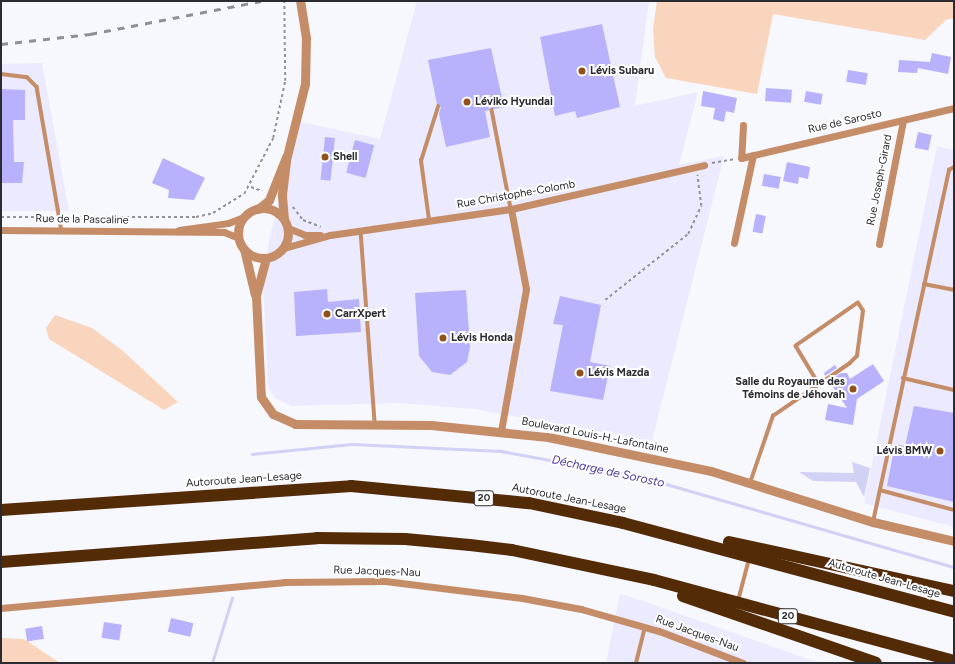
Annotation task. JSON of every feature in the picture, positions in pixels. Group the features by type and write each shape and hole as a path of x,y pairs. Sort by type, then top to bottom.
{"highway":[{"name":"Autoroute Jean-Lesage","path":"1,510 351,486 529,503 595,515 954,612"},
{"path":"595,515 634,520 954,591"},
{"name":"20","path":"1,562 261,540 354,537 512,550 622,573 738,602 954,661"},
{"path":"622,573 876,663"}],"street":[{"path":"287,156 269,200 258,209 244,217 239,238 244,250 253,256 266,258 284,248 286,224 282,194 287,156 305,84 306,38 300,1"},
{"name":"Rue de Sarosto","path":"741,158 954,108"},
{"name":"Rue Joseph-Girard","path":"879,244 903,120"},
{"path":"741,158 743,125"},
{"path":"734,243 753,156"},
{"name":"Rue Christophe-Colomb","path":"286,224 305,235 330,235 361,231 511,209 704,165"},
{"path":"258,209 272,210 286,224"},
{"path":"501,431 526,289 511,209"},
{"name":"Rue de la Pascaline","path":"163,232 228,223 244,217"},
{"name":"Rue de la Pascaline","path":"1,230 224,232 239,238"},
{"name":"Rue Christophe-Colomb","path":"284,248 330,235"},
{"name":"Boulevard Louis-H.-Lafontaine","path":"244,250 256,296 261,397 273,414 295,424 375,424 501,431 624,451 750,484 873,522 954,542"},
{"name":"Boulevard Louis-H.-Lafontaine","path":"256,296 266,258"},
{"name":"Rue Jacques-Nau","path":"1,608 284,582 385,582 522,598 645,626 741,662"}],"lane":[{"path":"1,74 27,77 37,87 62,231"},
{"path":"429,221 421,161 438,107"},
{"path":"492,110 511,209"},
{"path":"873,522 949,170 954,167"},
{"path":"361,231 375,424"},
{"path":"924,284 954,290"},
{"path":"750,484 773,416 819,384 857,356 863,311 858,303 796,346 819,384"},
{"path":"903,378 954,390"},
{"path":"880,490 954,510"},
{"path":"738,602 750,556"},
{"path":"636,663 645,626"}],"path":[{"path":"1,217 196,217 213,213 244,194 273,138 285,81 284,1"},
{"path":"704,165 741,158"},
{"path":"605,300 688,234 701,206 695,167"}],"shaded area":[{"path":"417,1 649,1 635,106 698,92 679,165 724,156 652,441 474,409 399,403 291,406 275,398 268,387 263,279 270,236 300,122 380,139"},
{"path":"657,1 954,1 954,18 946,20 925,40 773,14 757,94 666,78 655,57 653,29"},
{"path":"42,63 69,211 1,211 1,64"},
{"path":"937,146 954,150 954,527 864,503"},
{"path":"55,315 92,328 123,351 178,402 164,410 49,339 46,328"},
{"path":"620,594 634,598 820,663 606,663"},
{"path":"1,638 24,639 60,663 1,663"}],"water":[{"path":"852,462 870,468 864,497 856,482 813,481 799,472 854,473"}],"building":[{"path":"602,24 620,107 577,118 575,111 555,116 540,37"},
{"path":"491,48 504,107 485,111 490,137 446,147 439,114 441,107 437,104 428,60"},
{"path":"932,53 951,57 948,74 918,68 917,73 898,72 899,60 930,62"},
{"path":"848,70 868,73 866,85 846,82"},
{"path":"766,88 792,90 791,103 765,101"},
{"path":"1,89 25,90 25,120 13,120 14,162 24,162 22,183 1,183"},
{"path":"703,91 737,98 734,113 726,111 724,122 713,119 715,108 701,106"},
{"path":"806,91 823,94 821,105 804,102"},
{"path":"918,132 932,135 928,151 915,148"},
{"path":"325,137 335,138 330,181 321,180"},
{"path":"355,140 374,145 366,178 346,173"},
{"path":"163,158 205,178 194,200 168,198 169,190 152,183"},
{"path":"787,162 810,167 808,179 799,177 798,184 783,181"},
{"path":"764,174 781,177 779,189 762,186"},
{"path":"756,214 766,216 762,234 753,232"},
{"path":"327,289 328,302 359,299 361,332 296,336 294,292"},
{"path":"466,290 470,347 467,362 450,375 432,372 419,356 415,293"},
{"path":"560,296 601,305 590,362 610,366 603,400 550,391 563,325 553,324"},
{"path":"873,364 884,381 857,399 853,425 825,420 828,404 847,408 829,381 841,373 847,373 850,379"},
{"path":"835,365 837,368 825,376 824,373"},
{"path":"914,406 954,413 954,502 887,486 895,444 905,446"},
{"path":"171,618 193,623 190,637 168,632"},
{"path":"104,622 122,625 119,641 101,638"},
{"path":"42,626 44,639 27,641 25,629"}],"waterway":[{"name":"Décharge de Sorosto","path":"252,454 352,444 501,451 642,477 954,567"},
{"name":"Décharge de Sorosto","path":"212,663 232,598"}],"railway":[{"path":"1,44 90,34 261,1"}],"place":[{"name":"Lévis Subaru","path":"582,71"},
{"name":"Léviko Hyundai","path":"467,102"},
{"name":"Shell","path":"325,157"},
{"name":"CarrXpert","path":"327,314"},
{"name":"Lévis Honda","path":"443,338"},
{"name":"Lévis Mazda","path":"580,373"},
{"name":"Salle du Royaume des Témoins de Jéhovah","path":"853,389"},
{"name":"Lévis BMW","path":"940,451"}]}
